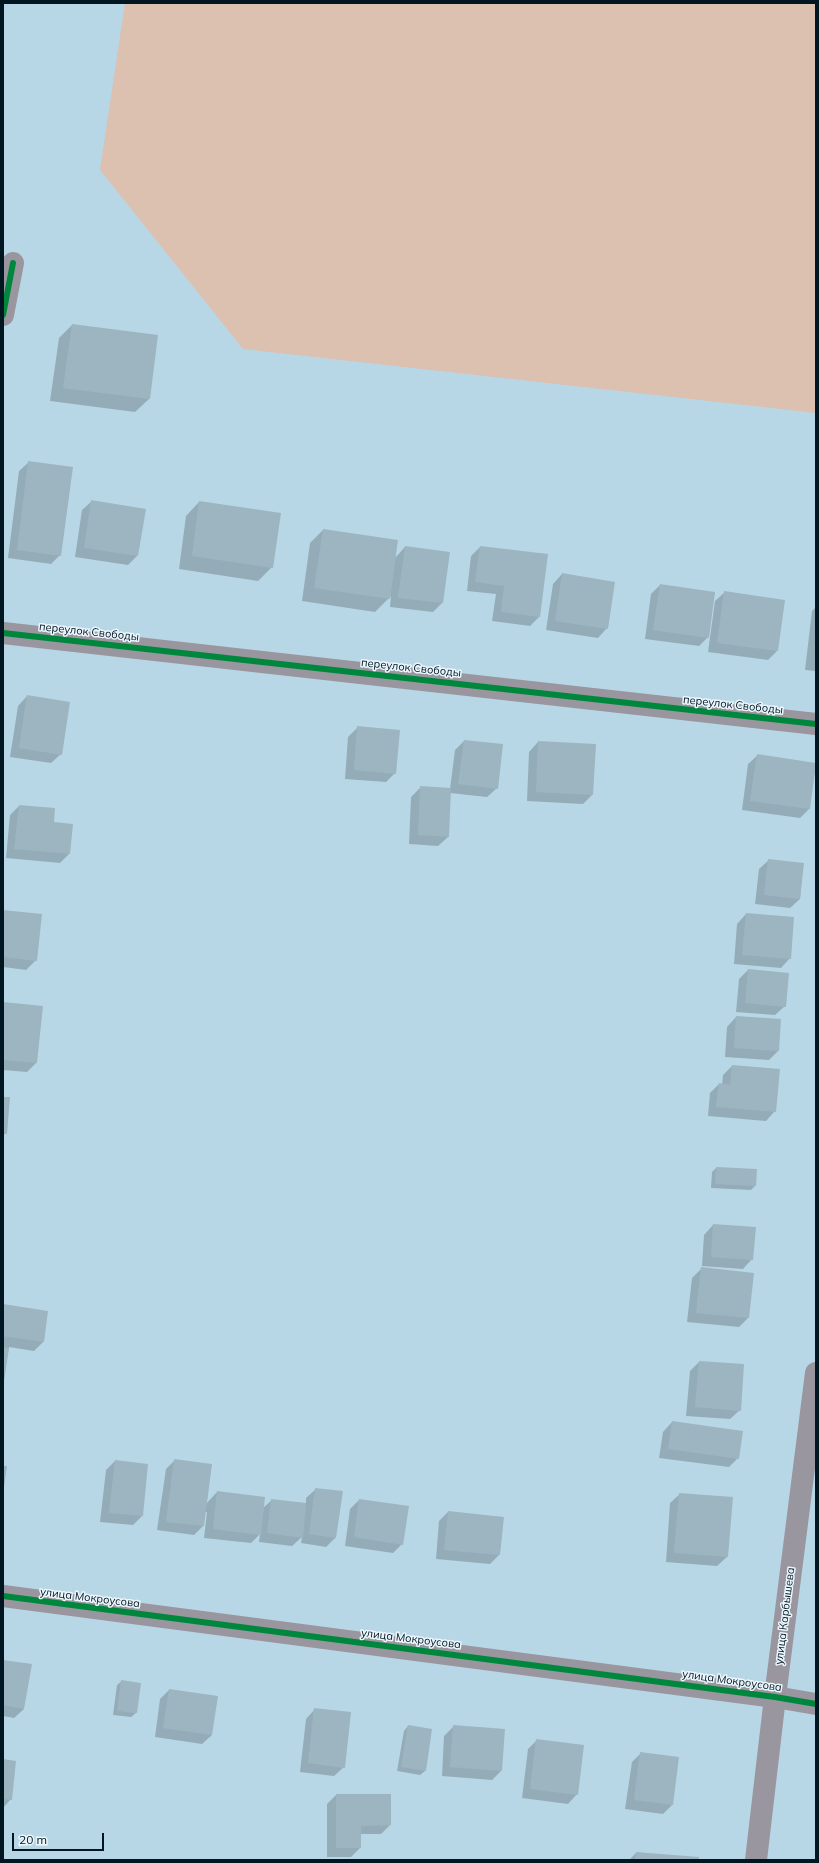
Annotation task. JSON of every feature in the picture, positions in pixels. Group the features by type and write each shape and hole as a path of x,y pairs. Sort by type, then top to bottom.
{"street":[{"path":"3,315 13,263"},
{"name":"переулок Свободы","path":"3,633 816,724"},
{"name":"улица Карбышева","path":"756,1860 816,1373"},
{"name":"улица Мокроусова","path":"3,1596 775,1697 816,1704"}],"shaded area":[{"path":"125,3 816,3 816,413 243,349 100,170"}],"building":[{"path":"72,324 158,335 150,399 63,388"},
{"path":"28,461 73,467 61,556 17,550"},
{"path":"91,500 146,509 138,556 84,548"},
{"path":"199,501 281,513 273,568 192,556"},
{"path":"323,529 398,540 390,599 314,588"},
{"path":"405,546 450,552 443,603 398,598"},
{"path":"480,546 548,554 540,617 501,612 504,586 475,582"},
{"path":"562,573 615,582 608,629 555,621"},
{"path":"660,584 715,592 709,638 653,630"},
{"path":"724,591 785,600 778,651 717,643"},
{"path":"27,695 70,702 62,755 19,748"},
{"path":"357,726 400,730 396,774 354,770"},
{"path":"464,740 503,744 498,789 458,784"},
{"path":"538,741 596,744 593,795 536,792"},
{"path":"757,754 816,763 810,809 750,801"},
{"path":"420,786 451,788 449,837 418,835"},
{"path":"19,805 55,808 54,822 73,824 70,854 14,849"},
{"path":"768,859 804,863 800,899 764,895"},
{"path":"3,910 42,914 37,961 3,957"},
{"path":"746,913 794,917 791,959 742,955"},
{"path":"748,969 789,973 786,1007 745,1003"},
{"path":"3,1002 43,1006 37,1063 3,1060"},
{"path":"736,1016 781,1019 779,1051 734,1048"},
{"path":"732,1065 780,1069 776,1112 716,1107 719,1083 730,1085"},
{"path":"3,1097 10,1097 7,1134 3,1134"},
{"path":"716,1167 757,1169 756,1186 715,1184"},
{"path":"713,1224 756,1227 753,1260 711,1257"},
{"path":"701,1267 754,1273 749,1318 696,1313"},
{"path":"3,1304 48,1311 44,1342 3,1336"},
{"path":"3,1347 9,1348 4,1381 3,1381"},
{"path":"699,1361 744,1364 741,1411 695,1407"},
{"path":"672,1421 743,1431 739,1459 668,1449"},
{"path":"174,1459 212,1464 204,1526 166,1522"},
{"path":"115,1460 148,1464 143,1516 109,1513"},
{"path":"3,1466 7,1466 4,1487 3,1487"},
{"path":"315,1488 343,1491 336,1538 309,1534"},
{"path":"217,1491 265,1497 261,1535 213,1529"},
{"path":"679,1493 733,1497 728,1557 674,1553"},
{"path":"271,1499 306,1503 303,1538 267,1533"},
{"path":"359,1499 409,1506 403,1545 354,1537"},
{"path":"448,1511 504,1517 500,1555 444,1550"},
{"path":"3,1660 32,1664 24,1709 3,1705"},
{"path":"121,1680 141,1683 137,1713 117,1711"},
{"path":"169,1689 218,1696 212,1735 163,1728"},
{"path":"314,1708 351,1712 345,1768 308,1763"},
{"path":"408,1725 432,1729 426,1771 401,1767"},
{"path":"453,1725 505,1729 502,1771 450,1767"},
{"path":"536,1739 584,1745 578,1795 530,1789"},
{"path":"640,1752 679,1757 673,1805 634,1800"},
{"path":"3,1759 16,1761 12,1800 3,1799"},
{"path":"336,1794 391,1794 391,1825 361,1826 361,1848 336,1848"},
{"path":"636,1852 699,1857 699,1860 635,1860"}],"cycle path":[{"path":"3,315 13,263"},
{"path":"3,633 816,724"},
{"path":"3,1596 775,1697 816,1704"}]}
